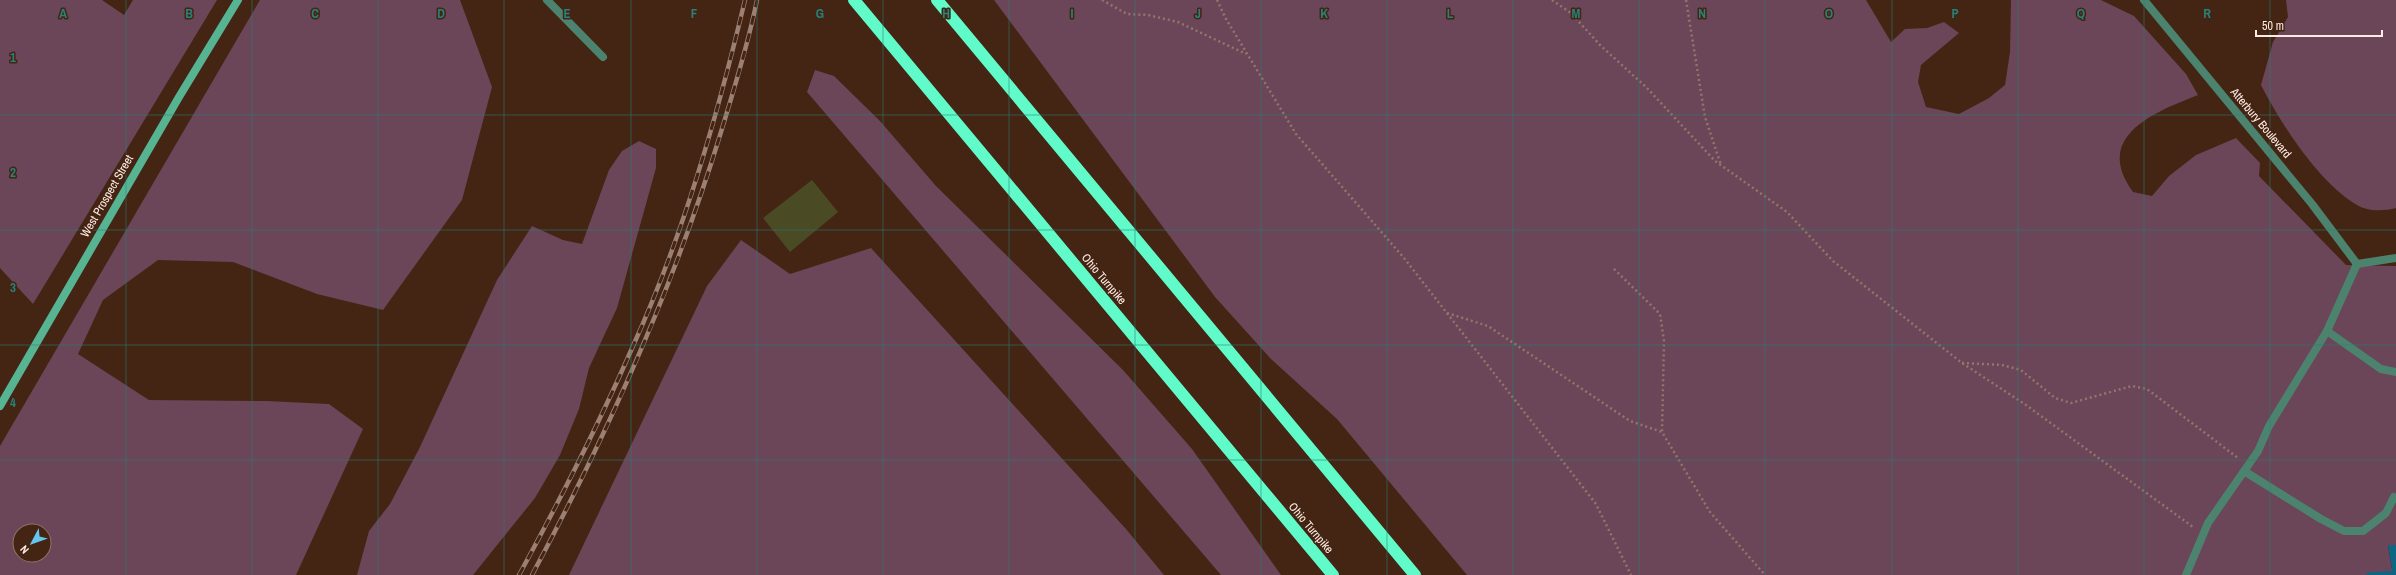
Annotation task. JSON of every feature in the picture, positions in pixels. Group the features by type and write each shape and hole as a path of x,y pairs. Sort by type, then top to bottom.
{"highway":[{"name":"Ohio Turnpike","path":"854,0 1333,575"},
{"path":"936,0 1415,575"}],"street":[{"name":"West Prospect Street","path":"0,406 179,97 238,0"},
{"path":"547,0 603,57"},
{"name":"Atterbury Boulevard","path":"2144,0 2312,204 2357,264"},
{"path":"2186,575 2208,523 2258,451 2268,426 2327,331 2357,264 2396,258"},
{"path":"2327,331 2381,369 2396,372"},
{"path":"2246,468 2321,519 2344,531 2363,530 2386,513 2394,496"}],"path":[{"path":"1102,0 1127,14 1148,15 1178,22 1247,54"},
{"path":"1216,0 1296,134 1404,258 1596,504 1631,575"},
{"path":"1552,0 1570,13 1600,45 1646,88 1721,165 1787,212 1833,261 1962,363 2026,405 2203,534"},
{"path":"1686,0 1705,117 1721,165"},
{"path":"1614,269 1660,314 1664,341 1662,432 1710,512 1766,575"},
{"path":"1446,312 1488,326 1630,421 1662,432"},
{"path":"1962,363 2002,366 2021,370 2055,398 2071,403 2132,386 2147,389 2246,468"}],"shaded area":[{"path":"0,0 102,0 124,15 133,0 217,0 33,304 0,268"},
{"path":"260,0 460,0 492,87 462,200 383,310 317,294 233,262 158,260 103,300 78,354 149,400 267,401 329,404 363,429 296,575 0,575 0,446"},
{"path":"994,0 1866,0 1891,42 1905,29 1927,28 1944,22 1959,33 1921,65 1918,82 1926,107 1959,114 1989,98 2005,85 2010,52 2011,0 2101,0 2134,16 2186,74 2198,95 2164,109 2148,118 2134,129 2124,141 2120,156 2122,172 2133,192 2152,196 2169,176 2196,155 2236,138 2260,163 2259,176 2346,265 2396,266 2396,545 2388,546 2393,575 1467,575 1337,419 1271,359 1215,297"},
{"path":"2286,0 2396,0 2396,208 2387,210 2366,209 2357,205 2343,195 2315,168 2302,151 2279,117 2261,85 2273,42 2288,17"},
{"path":"815,70 834,76 880,121 936,186 1123,370 1192,449 1281,575 1221,575 807,92"},
{"path":"639,141 656,149 656,168 617,308 589,368 579,409 560,455 535,498 473,575 357,575 369,531 390,504 420,447 497,280 532,226 563,240 582,244 609,170 622,151"},
{"path":"741,240 790,274 871,248 1126,529 1164,575 569,575 707,286"}],"water":[{"path":"2388,545 2396,545 2396,575 2393,575"}],"building":[{"path":"812,180 838,212 790,252 763,218"}],"waterway":[{"path":"2369,575 2396,573"}],"railway":[{"path":"519,575 593,433 620,375 668,262 697,176 723,88 745,0"},
{"path":"532,575 587,468 613,413 661,303 703,190 736,83 757,0"}]}
